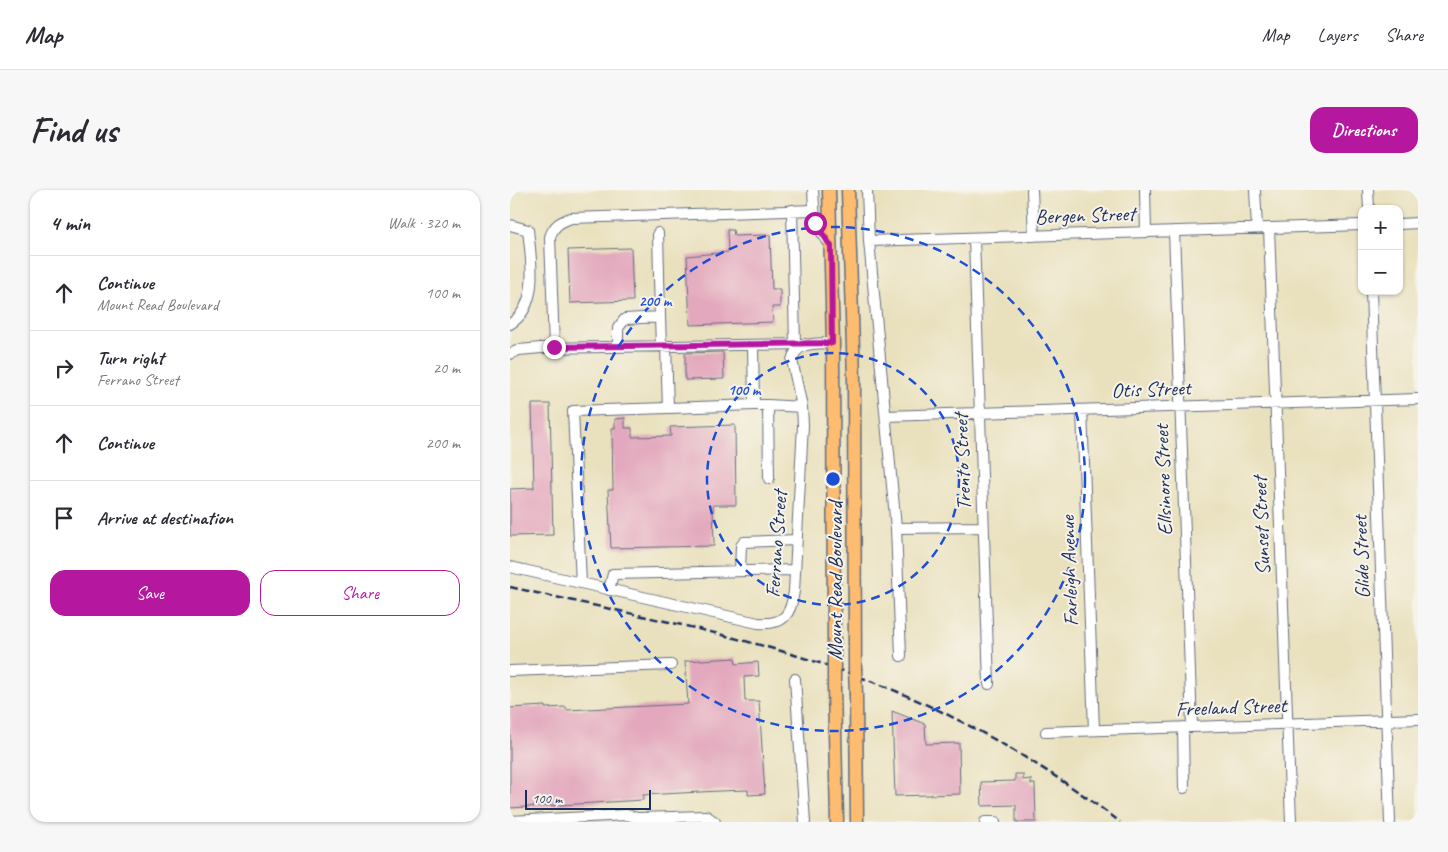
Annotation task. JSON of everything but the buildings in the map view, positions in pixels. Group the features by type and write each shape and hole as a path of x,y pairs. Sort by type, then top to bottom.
{"main road":[{"name":"Mount Read Boulevard","path":"829,190 837,822"},
{"name":"Mount Read Boulevard","path":"848,190 854,379 857,822"},
{"path":"852,306 832,343 843,352 854,379"}],"street":[{"path":"813,190 816,228 831,246"},
{"path":"867,190 869,241 896,528 901,656"},
{"path":"1032,190 1034,236"},
{"path":"1145,190 1146,232"},
{"path":"1255,190 1257,228"},
{"path":"1368,190 1369,205"},
{"path":"792,210 801,344"},
{"path":"554,347 550,237 553,228 559,222 571,218 814,210"},
{"path":"1403,224 1418,223"},
{"path":"510,225 528,230 532,263 531,289 528,298 522,312 510,324"},
{"name":"Bergen Street","path":"869,241 1358,225"},
{"name":"Sunset Street","path":"1269,228 1291,822"},
{"name":"Ellsinore Street","path":"1174,231 1188,727 1184,788"},
{"path":"658,232 660,317 668,408"},
{"name":"Trento Street","path":"974,238 989,684"},
{"name":"Glide Street","path":"1371,295 1390,822"},
{"path":"618,347 618,328 625,319 660,317"},
{"path":"510,354 519,350 554,347 832,343"},
{"name":"Ferrano Street","path":"510,567 726,617 772,624 783,620 793,602 803,425 802,407 792,360 801,344"},
{"path":"753,345 754,405"},
{"name":"Otis Street","path":"886,416 1418,398"},
{"path":"581,584 573,411 754,405 802,407"},
{"path":"768,405 769,479"},
{"name":"Farleigh Avenue","path":"1082,410 1094,730"},
{"path":"896,528 983,527"},
{"path":"740,570 741,546 744,542 796,540"},
{"path":"609,590 613,574 795,570"},
{"path":"510,671 671,665"},
{"path":"795,679 805,822"},
{"name":"Freeland Street","path":"1046,732 1418,719"},
{"path":"510,820 627,814 638,818 706,816 715,822"},
{"path":"985,822 994,822"}],"railway":[{"path":"510,587 735,638 824,664 868,680 934,708 999,742 1061,780 1120,822"}],"route":[{"path":"554,347 832,343 831,246 816,228 815,223"}]}
